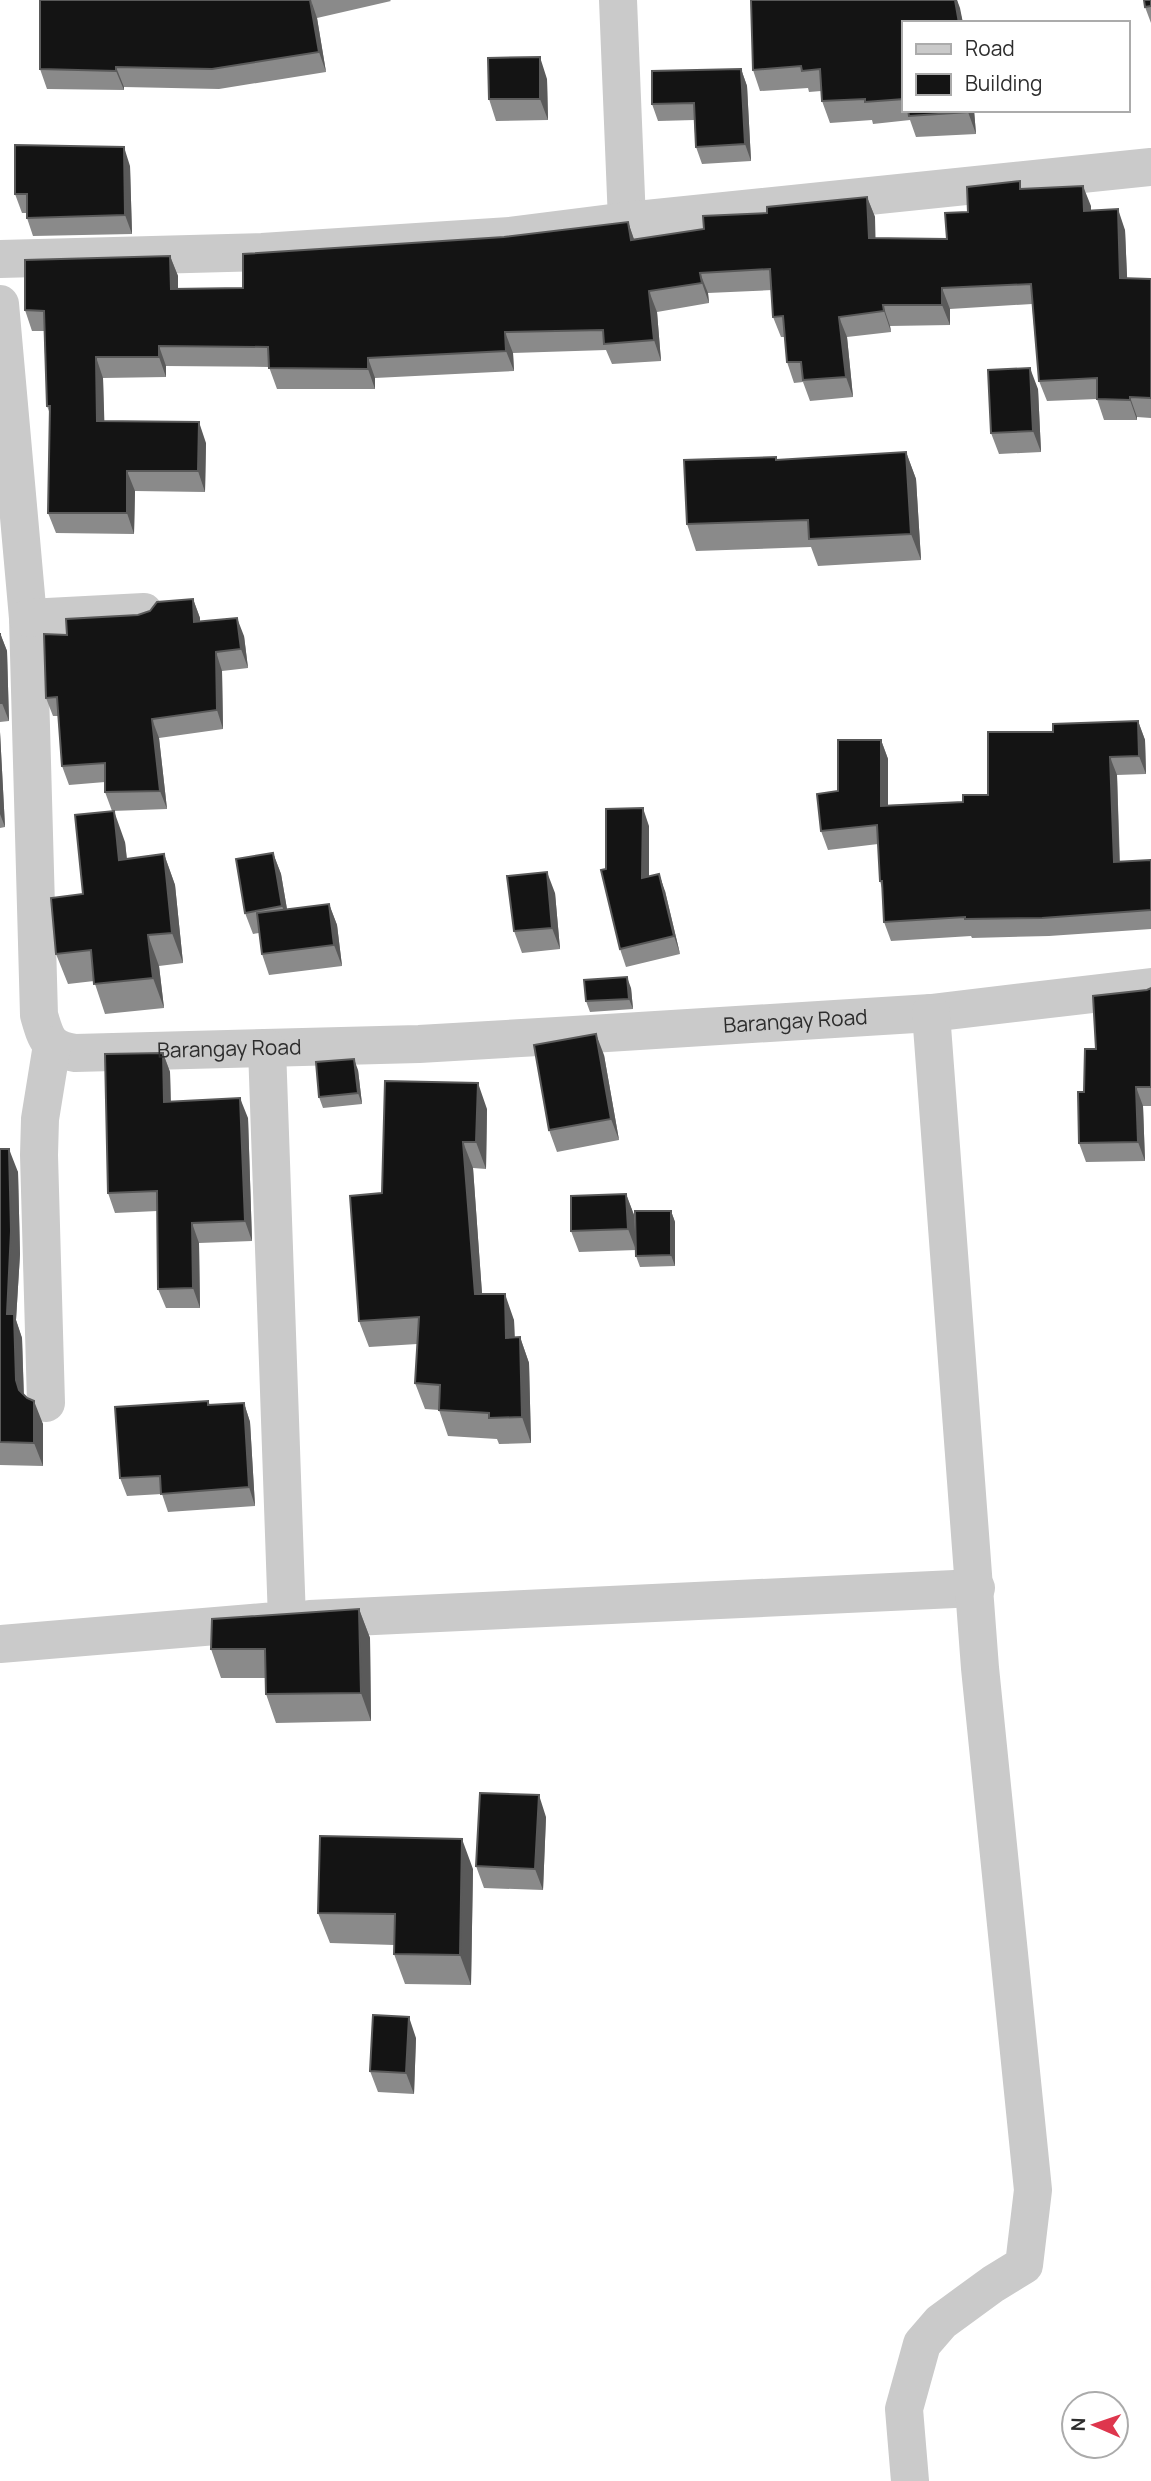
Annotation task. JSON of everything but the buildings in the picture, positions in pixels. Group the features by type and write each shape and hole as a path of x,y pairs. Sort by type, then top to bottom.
{"street":[{"path":"618,0 627,221"},
{"path":"0,259 261,252 509,236 627,221 1151,167"},
{"path":"0,304 28,618 39,1015 45,1035 52,1045 41,1108 39,1155 46,1403"},
{"path":"28,618 144,612"},
{"name":"Barangay Road","path":"52,1045 62,1051 75,1053 485,1040 931,1013 1151,987"},
{"path":"910,2481 904,2409 922,2344 941,2322 1024,2264 1033,2190 980,1668 931,1013"},
{"path":"267,1048 287,1620"},
{"path":"0,1644 287,1620 976,1588"}]}
